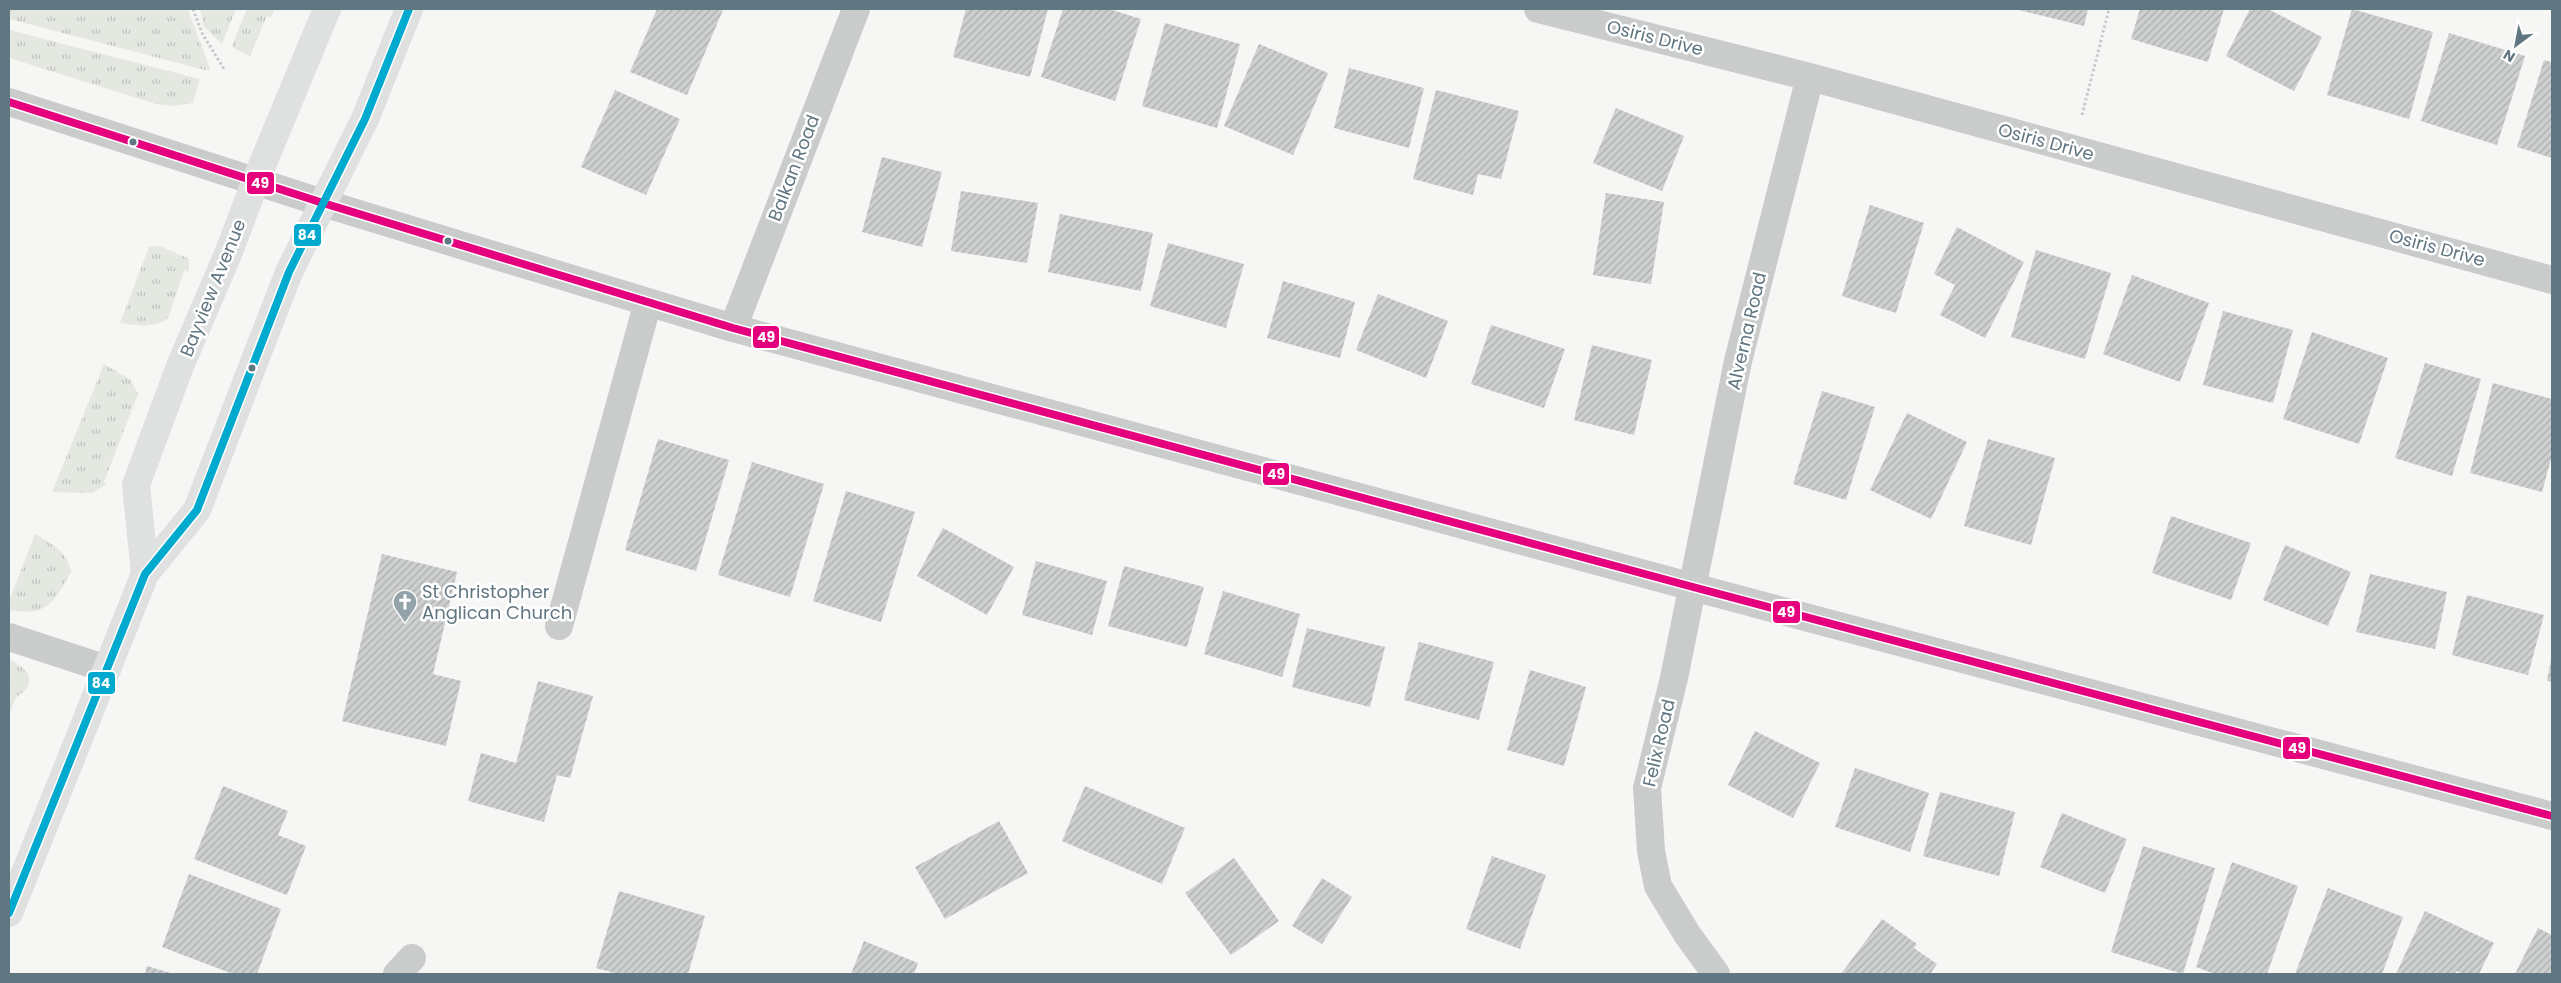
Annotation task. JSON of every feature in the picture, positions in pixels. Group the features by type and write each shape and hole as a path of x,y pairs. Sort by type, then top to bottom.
{"main road":[{"name":"Bayview Avenue","path":"145,574 136,485 180,366 228,254 256,180 327,9"},
{"name":"Bayview Avenue","path":"9,913 145,574 197,510 289,272 365,119 409,9"}],"street":[{"name":"Balkan Road","path":"732,328 856,9"},
{"name":"Osiris Drive","path":"1538,9 1810,77 2552,280"},
{"name":"Alverna Road","path":"1692,587 1738,360 1810,77"},
{"path":"9,102 323,203 732,328 1692,587 2552,816"},
{"path":"559,626 648,302"},
{"name":"Felix Road","path":"1692,587 1674,678 1647,788 1651,850 1658,886 1687,934 1716,974"},
{"path":"9,637 107,669"}],"path":[{"path":"193,9 202,33 224,69"},
{"path":"2073,149 2109,9"}],"green space":[{"path":"9,9 188,9 210,69 209,71 9,19"},
{"path":"200,9 236,9 222,44 204,27"},
{"path":"247,9 275,9 271,17 267,16 250,56 233,48 232,45"},
{"path":"9,30 200,79 193,103 172,106 156,104 9,58"},
{"path":"149,247 162,247 189,259 189,272 184,271 168,318 158,324 151,325 120,323"},
{"path":"104,364 130,379 138,394 104,482 107,484 92,493 52,492"},
{"path":"35,534 53,545 63,554 70,565 71,572 60,592 48,605 33,611 9,610 9,601"},
{"path":"9,660 18,664 26,671 30,680 26,689 16,699 9,716"}],"building":[{"path":"657,9 723,10 687,95 630,72"},
{"path":"966,9 1048,9 1030,77 953,57"},
{"path":"1063,9 1109,9 1141,19 1115,101 1041,77"},
{"path":"2015,9 2088,9 2084,26"},
{"path":"2140,9 2224,9 2208,62 2131,39"},
{"path":"2250,9 2268,9 2322,37 2294,91 2226,56"},
{"path":"2352,9 2433,32 2409,119 2327,95"},
{"path":"1165,23 1240,44 1217,128 1142,106"},
{"path":"2449,33 2525,56 2497,145 2421,121"},
{"path":"1259,44 1328,73 1293,155 1224,126"},
{"path":"2544,60 2552,62 2552,158 2517,147"},
{"path":"1349,68 1424,88 1409,148 1334,128"},
{"path":"615,90 680,119 646,195 581,167"},
{"path":"1436,90 1519,111 1501,179 1478,174 1473,195 1413,179"},
{"path":"1616,108 1684,136 1662,191 1593,163"},
{"path":"882,157 942,172 922,247 862,232"},
{"path":"961,191 1038,203 1027,263 951,251"},
{"path":"1606,193 1664,202 1651,284 1593,275"},
{"path":"1870,205 1924,223 1896,313 1842,296"},
{"path":"1060,214 1153,233 1141,291 1048,272"},
{"path":"1957,227 2024,262 1985,338 1940,315 1955,285 1934,274"},
{"path":"1168,243 1244,264 1226,328 1150,306"},
{"path":"2036,250 2111,273 2085,359 2011,337"},
{"path":"2132,275 2209,303 2180,382 2103,354"},
{"path":"1283,281 1355,302 1340,358 1267,338"},
{"path":"1378,294 1448,321 1426,378 1356,350"},
{"path":"2223,311 2293,330 2273,403 2203,385"},
{"path":"1491,325 1565,349 1544,408 1471,384"},
{"path":"2312,332 2388,358 2359,444 2283,419"},
{"path":"1592,345 1652,360 1634,435 1574,420"},
{"path":"2425,363 2481,379 2452,476 2395,458"},
{"path":"2493,383 2552,399 2552,455 2542,492 2470,473"},
{"path":"1822,391 1875,407 1846,500 1793,484"},
{"path":"1907,413 1967,442 1931,519 1870,490"},
{"path":"658,439 729,460 696,571 625,550"},
{"path":"1988,439 2055,458 2031,545 1964,526"},
{"path":"752,462 824,484 790,597 718,575"},
{"path":"846,491 915,512 881,622 813,601"},
{"path":"2171,516 2251,543 2231,600 2152,573"},
{"path":"943,528 1014,567 987,615 917,576"},
{"path":"2285,545 2351,572 2328,626 2263,600"},
{"name":"St Christopher Anglican Church","path":"382,554 457,572 433,674 461,681 446,746 342,721"},
{"path":"1036,561 1107,581 1092,635 1022,615"},
{"path":"1124,566 1204,587 1187,647 1108,626"},
{"path":"2370,574 2447,592 2435,649 2356,632"},
{"path":"1223,591 1300,614 1282,677 1204,654"},
{"path":"2467,595 2544,615 2528,675 2452,655"},
{"path":"1307,628 1385,647 1370,707 1292,687"},
{"path":"1419,642 1494,662 1479,720 1404,700"},
{"path":"2552,660 2552,682 2547,681"},
{"path":"1530,670 1586,687 1564,766 1507,750"},
{"path":"538,681 593,696 570,778 557,775 544,822 468,801 481,753 516,763"},
{"path":"1755,731 1820,763 1793,818 1728,785"},
{"path":"1855,768 1929,793 1910,852 1835,827"},
{"path":"223,786 288,811 278,835 306,846 287,895 194,859"},
{"path":"1085,786 1185,828 1162,884 1062,841"},
{"path":"1940,792 2015,812 1999,876 1923,856"},
{"path":"2062,813 2127,839 2105,893 2040,867"},
{"path":"999,821 1028,873 945,919 915,867"},
{"path":"2143,846 2215,868 2183,974 2111,952"},
{"path":"1492,856 1546,875 1520,949 1466,929"},
{"path":"1234,858 1279,921 1231,955 1185,893"},
{"path":"2232,862 2298,886 2267,974 2215,974 2196,967"},
{"path":"189,874 281,909 257,974 233,974 162,947"},
{"path":"1322,878 1352,897 1322,944 1292,926"},
{"path":"2328,888 2403,917 2382,974 2295,974"},
{"path":"619,891 705,916 688,974 618,974 596,968"},
{"path":"2425,911 2494,943 2479,974 2463,974 2456,971 2455,974 2396,974"},
{"path":"1882,919 1917,944 1914,948 1937,964 1930,974 1841,974"},
{"path":"2538,928 2552,935 2552,974 2515,974"},
{"path":"864,941 918,963 914,974 851,974"},
{"path":"147,966 174,974 145,974"}],"transit line":[{"name":"84","path":"9,913 145,574 197,510 289,272 365,119 409,9"},
{"name":"49","path":"9,102 323,203 733,328 2552,816"}],"place":[{"name":"St Christopher Anglican Church","path":"405,623"}]}
